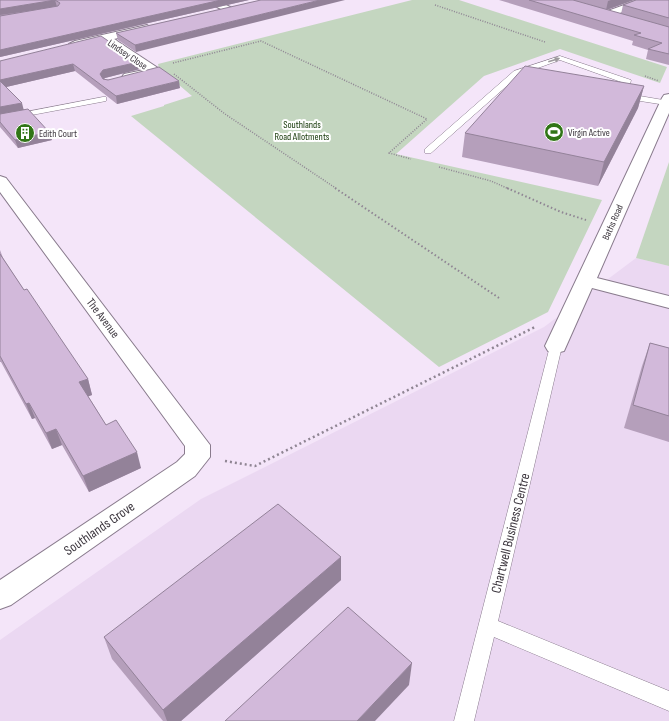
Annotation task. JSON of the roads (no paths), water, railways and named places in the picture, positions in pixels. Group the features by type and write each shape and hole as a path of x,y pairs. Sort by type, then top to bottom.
{"street":[{"path":"208,0 229,9"},
{"path":"606,15 647,0"},
{"path":"208,14 242,6"},
{"path":"61,47 157,26"},
{"name":"Lindsey Close","path":"104,37 154,71 116,80"},
{"name":"Baths Road","path":"556,346 668,101"},
{"name":"The Avenue","path":"0,181 191,434 198,445 197,457"},
{"path":"586,281 669,302"},
{"name":"Southlands Grove","path":"0,596 186,468 197,457"}],"lane":[{"path":"428,151 517,73 560,58 628,82 620,95 668,101"},
{"path":"517,73 546,81"},
{"path":"0,119 30,112 77,106 103,99"},
{"name":"Chartwell Business Centre","path":"464,721 556,346"},
{"path":"488,626 669,701"}],"place":[{"name":"Virgin Active","path":"554,132"},
{"name":"Edith Court","path":"25,133"}],"park label":[{"name":"Southlands Road Allotments","path":"302,130"}]}
